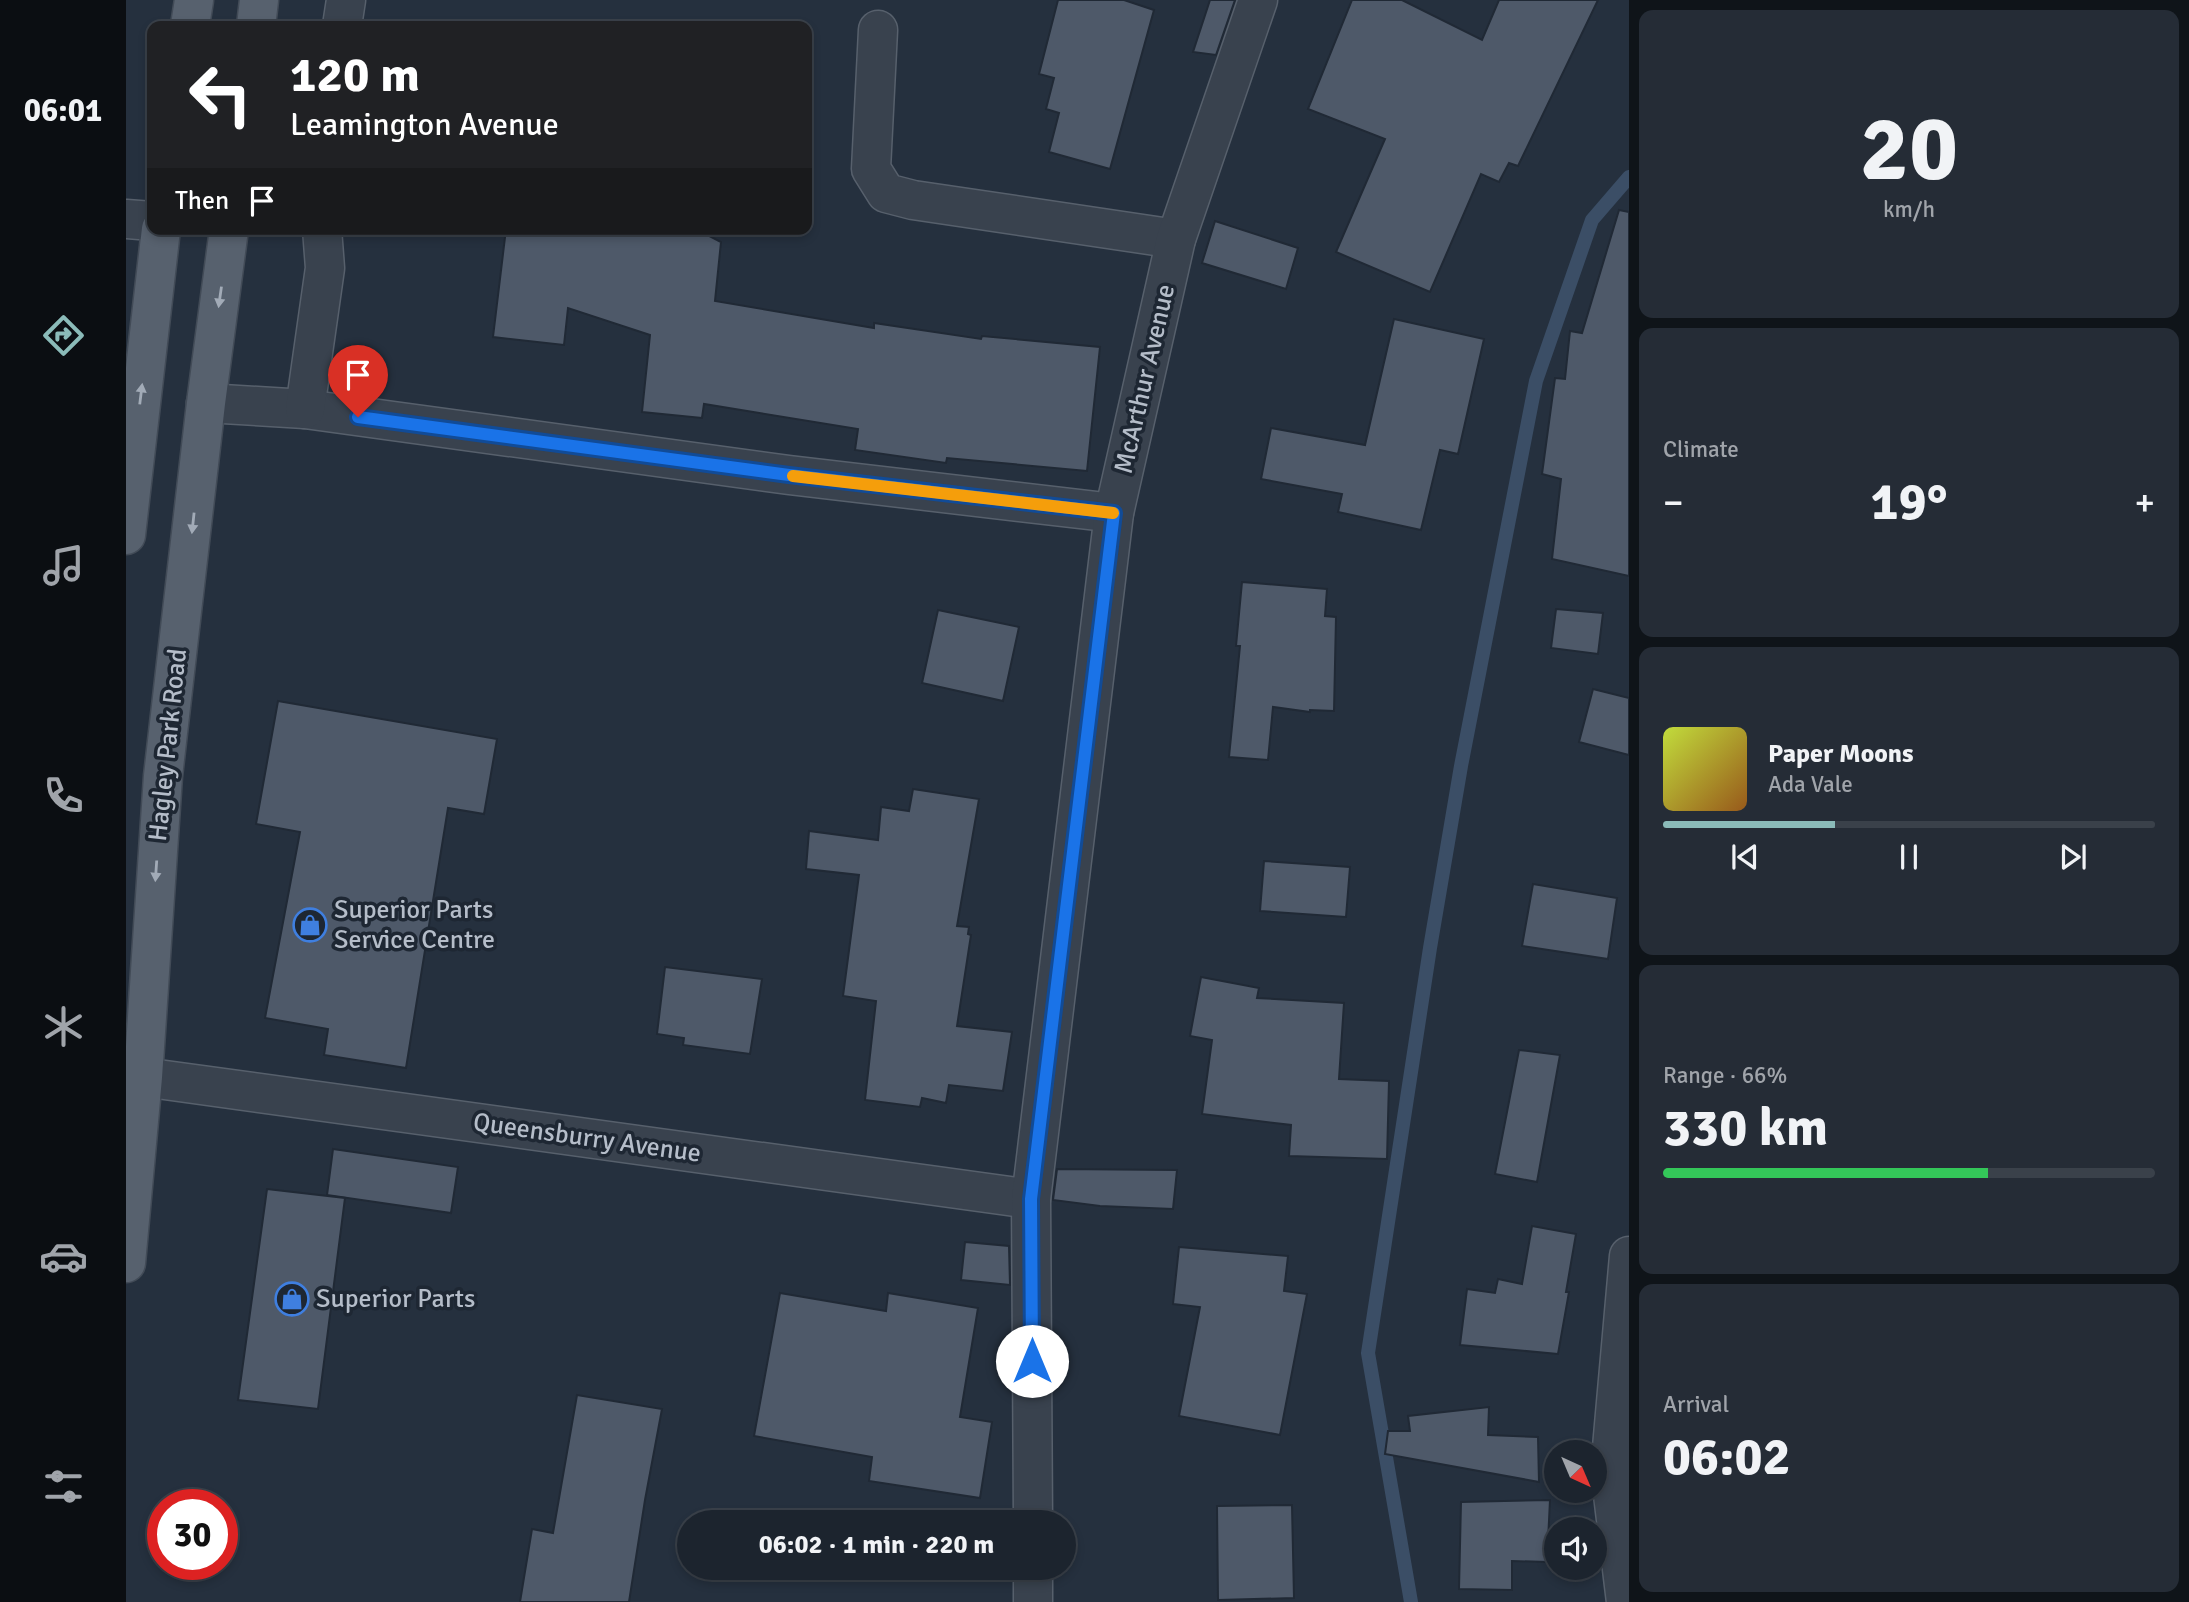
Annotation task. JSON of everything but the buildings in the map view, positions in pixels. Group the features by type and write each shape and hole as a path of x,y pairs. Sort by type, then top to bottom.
{"main road":[{"path":"191,21 194,0"},
{"path":"257,21 259,0"},
{"path":"126,535 129,470 160,235"},
{"name":"Hagley Park Road","path":"126,1263 143,1077 163,776 228,235"}],"street":[{"path":"343,21 346,0"},
{"name":"McArthur Avenue","path":"1033,1510 1031,1199 1114,513 1176,239 1258,0"},
{"path":"878,30 871,169 886,193 913,200 1176,239"},
{"path":"126,219 147,221"},
{"path":"304,409 325,268 322,235"},
{"path":"206,403 304,409 789,475 1114,513"},
{"name":"Queensburry Avenue","path":"143,1077 1031,1199"},
{"path":"1626,1602 1610,1470 1629,1255"},
{"path":"1033,1580 1033,1602"}],"waterway":[{"path":"1411,1602 1368,1353 1430,948 1461,766 1536,381 1592,220 1629,177"}],"slow traffic":[{"path":"793,476 1113,513"}],"place":[{"name":"Superior Parts Service Centre","path":"310,925"},
{"name":"Superior Parts","path":"292,1299"}],"route":[{"path":"358,417 789,475 1114,513 1031,1199 1032,1361"}]}
